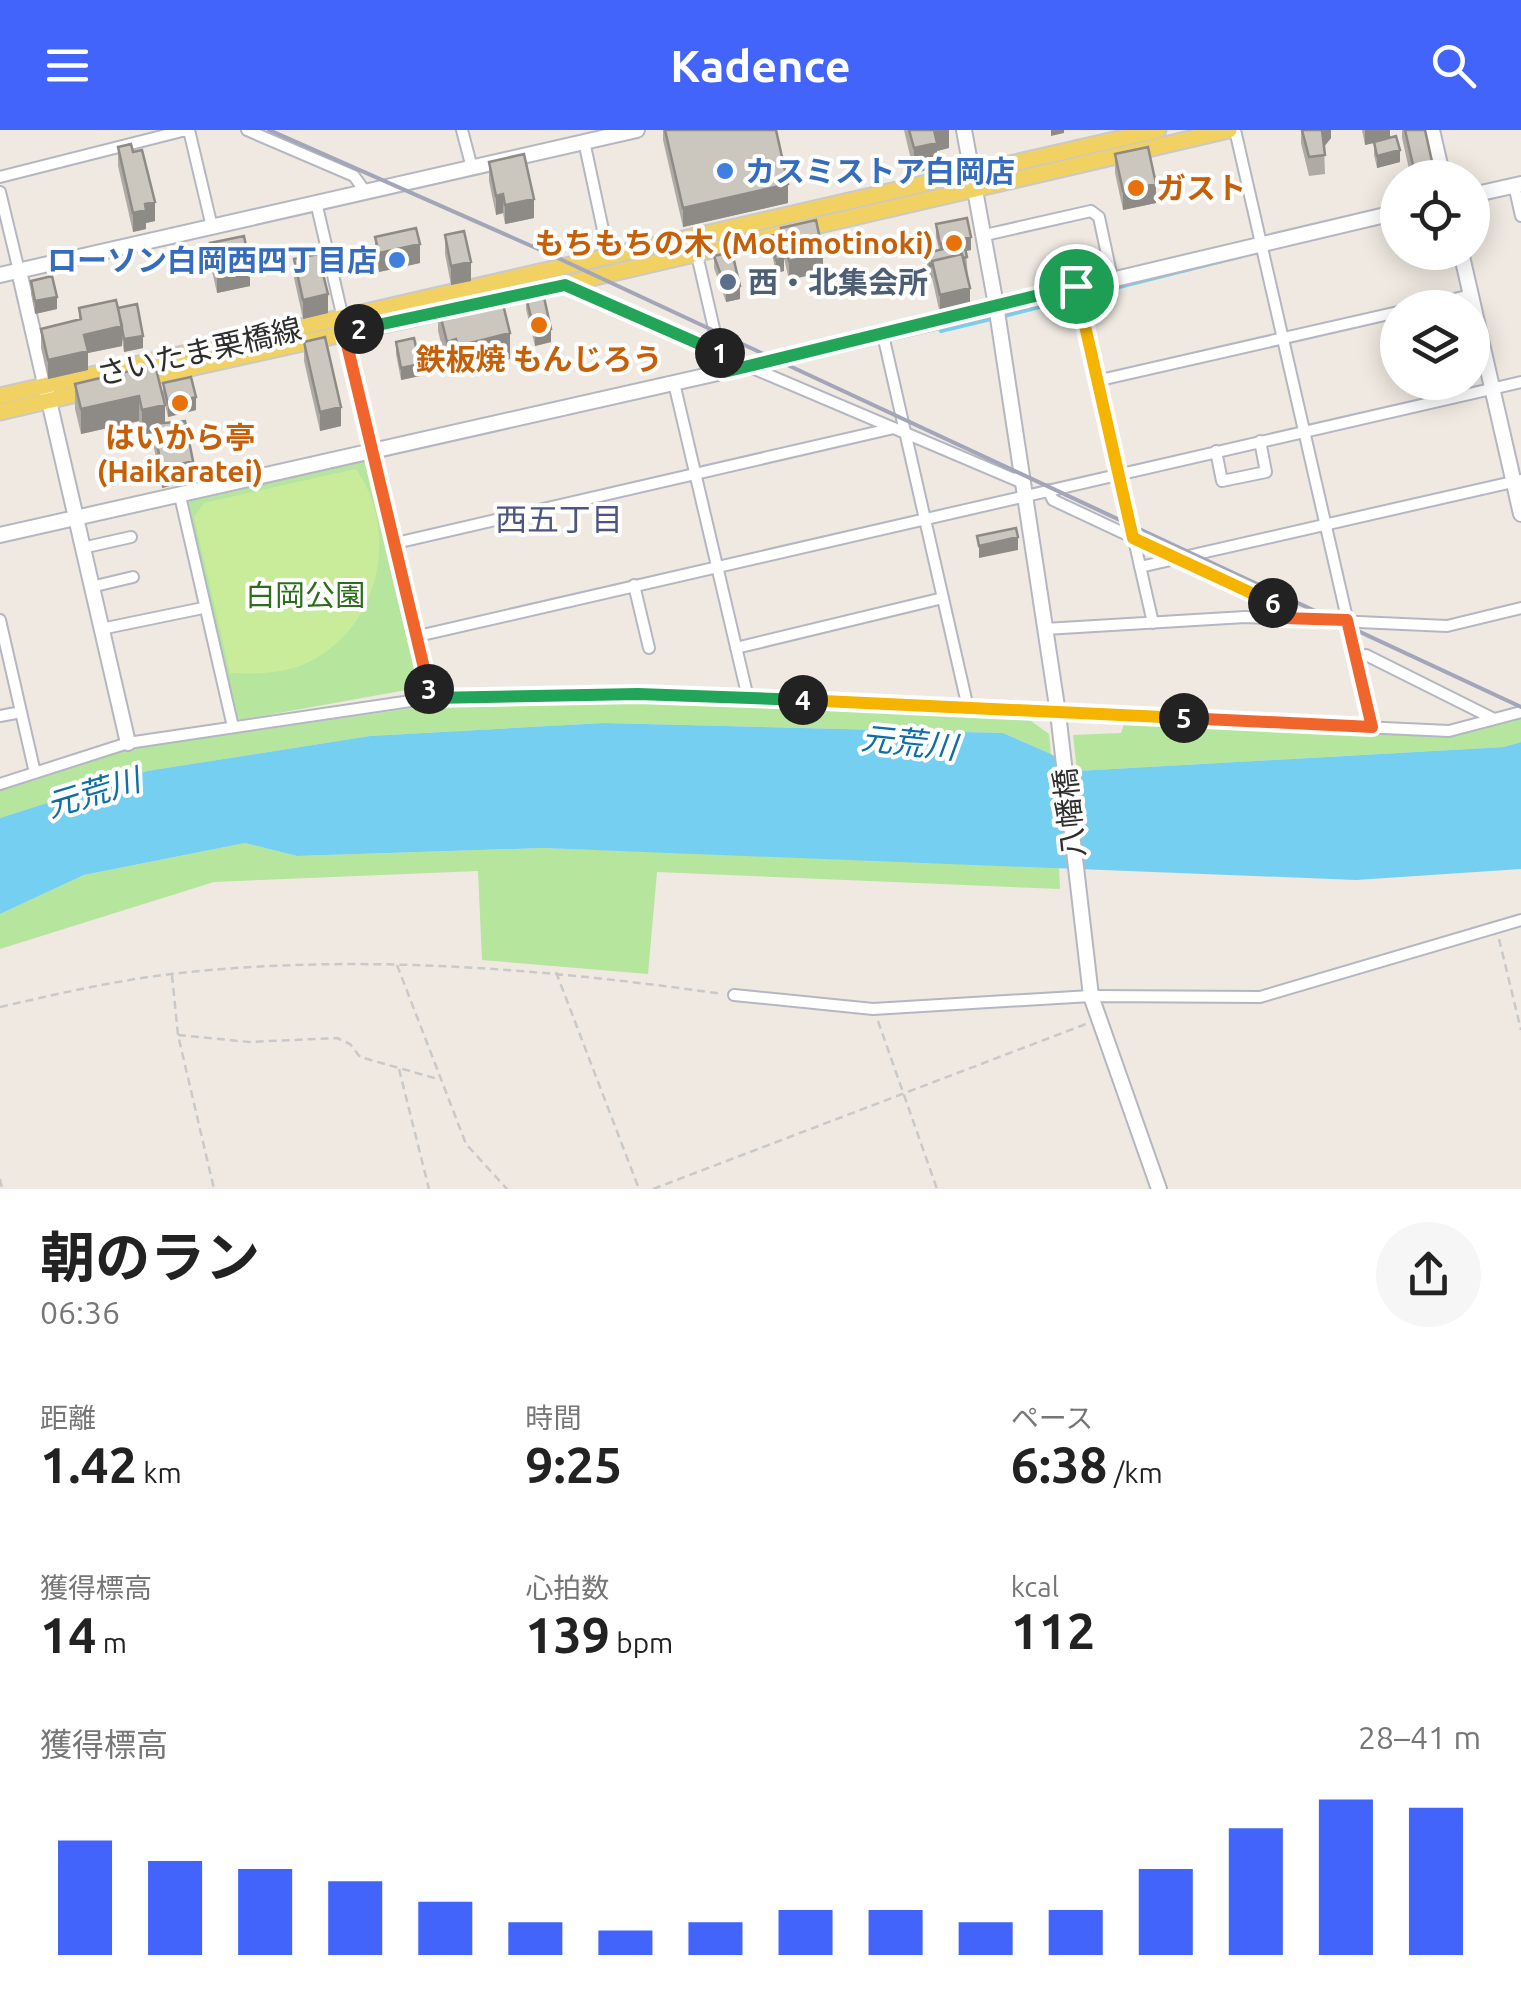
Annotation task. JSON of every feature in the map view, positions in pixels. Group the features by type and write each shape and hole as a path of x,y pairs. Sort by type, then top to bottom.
{"main road":[{"name":"さいたま栗橋線","path":"343,325 565,285 697,254 1158,130"},
{"name":"さいたま栗橋線","path":"0,412 46,394 609,258 1232,130"},
{"name":"さいたま栗橋線","path":"0,396 46,394"}],"street":[{"path":"0,177 187,130 212,227"},
{"path":"247,130 354,176 364,190"},
{"path":"462,130 472,168"},
{"path":"0,275 636,130"},
{"name":"八幡橋","path":"964,130 985,235 1058,713 1091,996 1160,1189"},
{"path":"1232,130 1262,244 1372,727"},
{"path":"1432,130 1439,160"},
{"path":"584,142 609,258"},
{"path":"1490,191 1517,184 1521,216"},
{"path":"0,192 128,743"},
{"path":"316,202 432,698"},
{"path":"985,235 1091,211 1099,217 1112,278"},
{"path":"0,535 724,372 996,304 1380,216"},
{"path":"697,254 724,372"},
{"path":"565,285 719,349"},
{"path":"1076,286 1153,623"},
{"path":"1096,381 1380,316"},
{"path":"883,335 968,708"},
{"path":"749,366 1023,489"},
{"path":"1490,380 1517,481 1521,514"},
{"path":"418,636 926,518 1023,489 1048,490 1521,382"},
{"path":"674,383 748,698"},
{"path":"396,543 894,428"},
{"path":"1216,451 1222,481 1266,472 1260,442"},
{"path":"1140,567 1517,481"},
{"path":"1048,490 1053,500 1277,605 1282,618"},
{"path":"180,496 233,727"},
{"path":"82,548 131,537"},
{"path":"91,587 133,578"},
{"path":"634,585 649,648"},
{"path":"736,648 943,598"},
{"path":"100,629 204,608"},
{"path":"1045,630 1282,618 1447,626 1521,608"},
{"path":"1,628 35,773"},
{"path":"1356,658 1366,654 1494,719"},
{"path":"0,784 128,743 432,698 638,694 1449,731 1521,712"},
{"path":"0,716 21,712"},
{"path":"734,995 874,1009 1091,996 1260,998 1521,920"}],"path":[{"path":"1496,928 1521,1030"},
{"path":"396,964 466,1144 507,1189"},
{"path":"0,1007 172,974 396,964 556,972 734,995"},
{"path":"556,972 639,1189"},
{"path":"172,974 178,1036 214,1189"},
{"path":"874,1009 937,1189"},
{"path":"652,1189 1099,1019"},
{"path":"178,1036 249,1042 337,1038 350,1044 360,1056 438,1078"},
{"path":"398,1066 428,1189"},
{"path":"0,1179 2,1189"}],"green space":[{"name":"白岡公園","path":"372,460 423,687 240,720 234,715 186,502"},
{"name":"白岡公園","path":"356,469 370,495 378,523 379,552 364,607 348,631 327,651 300,666 265,673 230,673 194,517 204,503"},
{"path":"610,700 1027,718 1049,734 1051,754 1003,733 603,723 370,736 147,771 0,818 0,791 133,748 441,704"},
{"path":"1521,718 1521,742 1504,747 1077,771 1073,735 1121,733 1125,721 1454,734"},
{"path":"245,843 297,856 543,848 1059,865 1060,889 657,872 648,974 482,960 478,871 214,882 0,949 0,914 84,875"}],"water":[{"name":"元荒川","path":"603,723 1003,733 1051,754 1077,771 1504,747 1521,742 1521,869 1356,880 543,848 297,856 245,843 84,875 0,914 0,818 147,771 370,736"}],"building":[{"name":"カスミストア白岡店","path":"665,130 776,130 788,184 683,208"},
{"path":"909,130 934,130 937,143 914,148"},
{"path":"1302,130 1322,130 1325,155 1309,157"},
{"path":"1405,130 1425,130 1432,160 1412,160"},
{"path":"1396,136 1400,150 1377,156 1374,142"},
{"path":"131,144 133,152 142,150 155,202 145,204 146,210 133,213 118,147"},
{"path":"1148,147 1156,184 1123,191 1115,154"},
{"path":"524,154 534,199 505,205 503,194 496,196 489,162"},
{"path":"967,218 971,237 940,244 936,224"},
{"path":"816,220 823,253 789,261 781,228"},
{"path":"416,228 420,244 379,253 375,237"},
{"path":"464,231 471,262 451,266 445,235"},
{"path":"778,234 784,258 776,260 771,236"},
{"path":"244,236 250,267 217,274 210,243"},
{"path":"964,244 967,257 962,254 932,261 930,266 927,253"},
{"path":"732,252 740,286 726,289 714,256"},
{"path":"318,254 328,294 303,300 294,259"},
{"path":"962,254 970,288 940,295 932,261"},
{"path":"52,276 57,297 35,301 31,281"},
{"path":"500,292 510,333 458,346 456,339 447,342 438,306"},
{"path":"543,293 551,329 535,333 526,297"},
{"path":"116,300 122,326 84,335 88,351 48,360 41,329 81,319 79,308"},
{"path":"137,304 143,336 124,339 118,308"},
{"path":"325,337 341,407 320,412 304,342"},
{"path":"414,338 420,364 401,368 396,342"},
{"path":"155,365 165,405 142,410 139,396 81,409 75,384"},
{"path":"191,377 196,397 168,404 163,383"},
{"path":"185,421 193,461 162,469 153,424"},
{"path":"1016,528 1018,537 979,546 977,536"}],"waterway":[{"path":"1004,316 1242,256"},
{"path":"941,331 995,318"}],"railway":[{"path":"269,130 545,252 1521,707"}],"place":[{"name":"カスミストア白岡店","path":"725,171"},
{"name":"ガスト","path":"1136,188"},
{"name":"もちもちの木 (Motimotinoki)","path":"954,243"},
{"name":"ローソン白岡西四丁目店","path":"397,260"},
{"name":"西・北集会所","path":"728,282"},
{"name":"鉄板焼 もんじろう","path":"539,325"},
{"name":"はいから亭 (Haikaratei)","path":"180,403"}],"district":[{"name":"西五丁目","path":"559,519"}],"route":[{"path":"565,285 719,349 724,372 1076,286 1133,538 1277,605 1282,618 1347,620 1372,727 638,694 432,698 344,332 565,285"}]}
